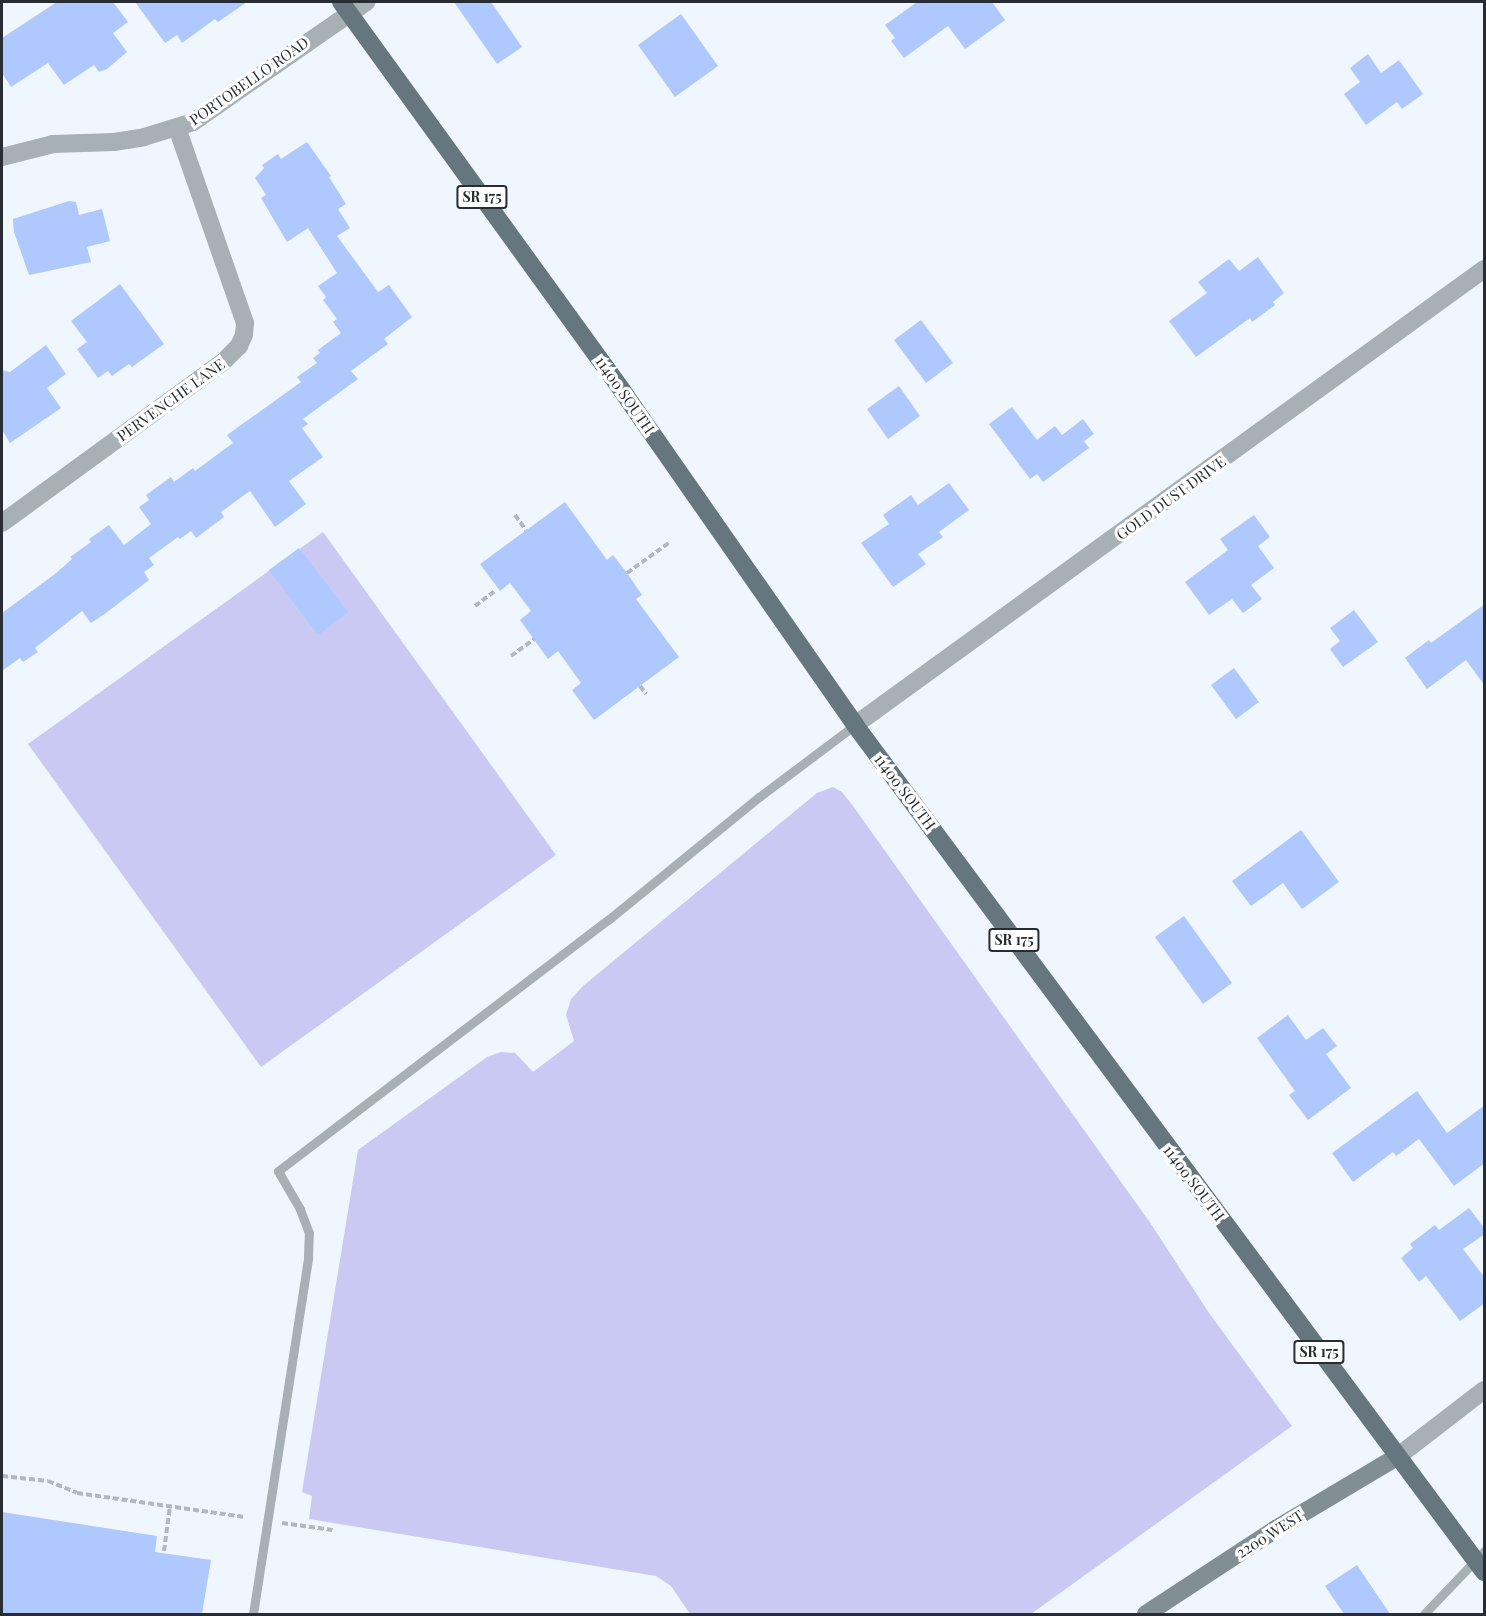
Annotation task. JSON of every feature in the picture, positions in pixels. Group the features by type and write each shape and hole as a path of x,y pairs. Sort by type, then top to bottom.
{"main road":[{"name":"11400 SOUTH","path":"345,7 616,382 855,725 1397,1457 1482,1561"}],"street":[{"name":"PORTOBELLO ROAD","path":"2,158 53,144 114,142 177,128 208,113 308,40 345,7 366,2"},
{"name":"PERVENCHE LANE","path":"2,524 223,362 238,346 244,335 245,323 177,128"},
{"name":"GOLD DUST DRIVE","path":"855,725 1485,269"},
{"path":"1397,1457 1485,1390"},
{"name":"2200 WEST","path":"1146,1614 1276,1529 1397,1457"}],"lane":[{"path":"253,1614 308,1257 309,1233 300,1209 278,1171 590,934 759,797 855,725"},
{"path":"1424,1614 1482,1561"}],"path":[{"path":"515,515 526,530"},
{"path":"627,573 670,542"},
{"path":"475,606 495,591"},
{"path":"511,656 534,639"},
{"path":"640,686 646,694"},
{"path":"2,1476 48,1481 77,1493 244,1517"},
{"path":"164,1551 170,1506"},
{"path":"281,1523 333,1530"}],"shaded area":[{"path":"323,532 556,855 261,1067 28,744"},
{"path":"833,787 842,792 853,806 1151,1224 1209,1313 1292,1426 1031,1614 690,1614 671,1586 656,1576 309,1519 312,1496 302,1492 358,1150 487,1057 501,1052 515,1053 533,1072 574,1041 566,1015 571,999 583,986 817,793"}],"building":[{"path":"57,2 113,2 128,22 113,33 127,52 107,69 99,72 94,65 64,85 48,63 11,87 2,73 2,38"},
{"path":"135,2 247,2 218,22 215,19 182,43 177,35 165,43"},
{"path":"454,2 491,2 522,47 497,64"},
{"path":"917,2 992,2 1005,20 965,49 948,26 904,58 891,41 895,38 885,25"},
{"path":"681,14 718,66 675,97 638,45"},
{"path":"1368,54 1381,73 1399,60 1423,94 1402,109 1397,102 1366,125 1344,94 1360,82 1350,68"},
{"path":"307,142 331,176 329,177 346,204 338,209 350,228 337,236 378,292 389,285 412,317 384,339 388,344 351,371 358,379 303,419 308,424 302,428 323,457 289,481 306,504 275,527 250,491 221,512 224,517 196,538 191,531 180,539 178,537 149,558 154,565 144,572 149,580 106,613 91,623 82,611 35,648 38,652 23,662 20,658 2,671 2,613 55,574 72,559 70,557 91,542 89,539 109,525 124,545 151,524 139,507 149,500 146,495 171,477 174,482 193,468 195,471 233,443 227,435 301,382 297,377 317,363 313,358 320,353 318,350 341,333 333,322 337,319 323,300 326,297 318,286 337,273 308,228 287,242 261,198 266,195 255,178 264,168 262,165 278,154 281,159"},
{"path":"69,201 76,202 79,215 102,209 110,241 87,247 91,262 29,275 14,232 13,219"},
{"path":"1258,257 1284,293 1273,302 1275,305 1252,322 1250,318 1196,357 1169,321 1207,293 1198,282 1229,259 1239,271"},
{"path":"120,284 164,344 132,367 129,364 112,376 108,371 98,378 77,349 87,342 71,321"},
{"path":"921,320 953,363 926,383 894,340"},
{"path":"46,345 66,374 47,388 61,408 10,443 2,430 2,370 10,372"},
{"path":"899,386 920,416 888,439 867,409"},
{"path":"1012,407 1037,440 1055,426 1062,435 1083,419 1094,434 1084,441 1089,448 1043,482 1037,474 1030,479 989,424"},
{"path":"949,483 969,510 939,532 943,537 918,554 926,564 893,587 861,543 889,524 883,515 911,495 918,505"},
{"path":"565,502 607,560 613,555 627,573 642,595 636,599 679,657 594,720 572,690 581,683 558,651 548,659 520,620 531,611 510,583 500,591 480,564"},
{"path":"1254,515 1270,537 1258,546 1274,568 1251,585 1262,599 1243,613 1232,599 1209,615 1185,582 1228,550 1220,539"},
{"path":"299,548 348,612 318,635 269,570"},
{"path":"1485,604 1485,686 1466,660 1427,689 1405,658 1429,640 1431,643"},
{"path":"1354,610 1378,642 1343,667 1330,649 1340,641 1330,628"},
{"path":"1234,668 1259,702 1236,719 1211,685"},
{"path":"1301,830 1339,882 1302,909 1283,883 1251,906 1232,881"},
{"path":"1184,916 1232,983 1203,1004 1155,937"},
{"path":"1288,1015 1306,1040 1323,1028 1337,1046 1326,1054 1351,1088 1308,1120 1289,1095 1295,1091 1257,1038"},
{"path":"1417,1091 1447,1133 1485,1105 1485,1163 1454,1186 1419,1139 1396,1156 1393,1152 1353,1182 1332,1153"},
{"path":"1469,1208 1485,1229 1485,1234 1463,1249 1485,1278 1485,1303 1460,1321 1426,1276 1419,1282 1401,1258 1413,1248 1410,1244 1435,1225 1439,1230"},
{"path":"2,1512 157,1536 155,1552 211,1560 202,1614 2,1614"},
{"path":"1357,1565 1390,1614 1344,1614 1325,1586"}]}
